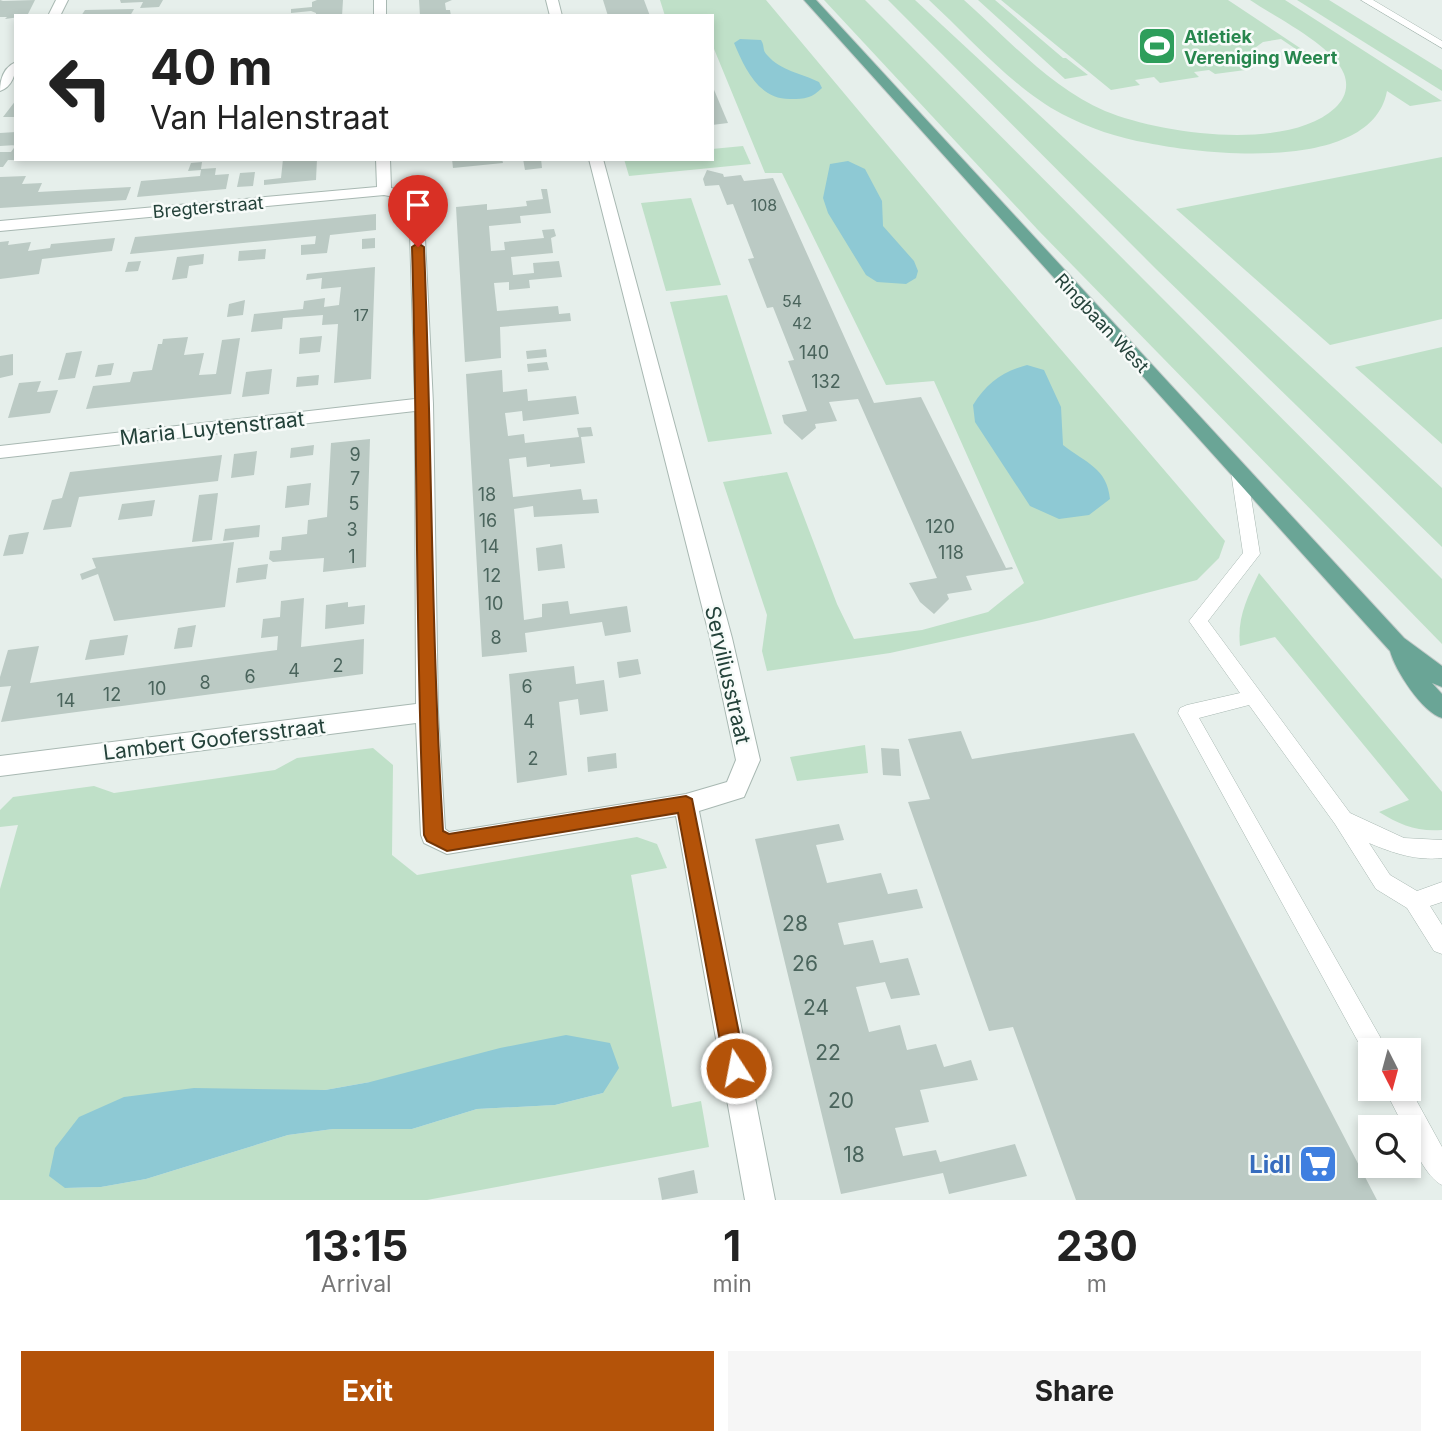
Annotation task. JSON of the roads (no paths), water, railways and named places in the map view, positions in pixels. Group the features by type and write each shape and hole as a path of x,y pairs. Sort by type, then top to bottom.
{"main road":[{"name":"Ringbaan West","path":"810,0 1396,644 1442,678"},
{"name":"Ringbaan West","path":"1396,644 1418,682 1442,709"}],"street":[{"path":"0,87 14,69"},
{"path":"383,161 384,191"},
{"name":"Serviliusstraat","path":"597,161 717,624 748,760 736,790 686,804"},
{"name":"Bregterstraat","path":"0,226 384,191 416,197 424,404"},
{"path":"424,404 427,712 433,835 447,843 686,804 760,1200"},
{"name":"Maria Luytenstraat","path":"0,452 424,404"},
{"name":"Lambert Goofersstraat","path":"0,766 427,712"}],"lane":[{"path":"1366,0 1442,45"},
{"path":"1239,472 1252,554 1198,621 1342,818 1383,882 1415,901 1442,944"},
{"path":"1253,697 1187,713 1367,1038"},
{"path":"1342,818 1387,841 1431,852 1442,849"},
{"path":"1415,901 1442,892"},
{"path":"1403,1101 1442,1171"}],"water":[{"path":"740,39 761,40 765,53 773,60 819,82 822,88 811,96 800,99 780,98 770,94 755,81 743,63 734,43"},
{"path":"848,161 865,169 882,201 883,226 914,261 918,271 916,278 906,284 877,282 866,275 828,213 823,198 830,164"},
{"path":"1027,365 1044,370 1061,407 1063,445 1094,467 1105,480 1110,499 1089,515 1059,519 1030,506 975,422 973,405 984,390 996,379"},
{"path":"566,1035 610,1043 619,1068 603,1093 555,1105 477,1109 412,1129 333,1129 288,1135 146,1179 101,1187 65,1188 49,1176 55,1148 79,1117 124,1097 194,1088 325,1090 370,1082 500,1048"}],"place":[{"name":"Atletiek Vereniging Weert","path":"1157,46"},
{"name":"Lidl","path":"1318,1164"}]}
